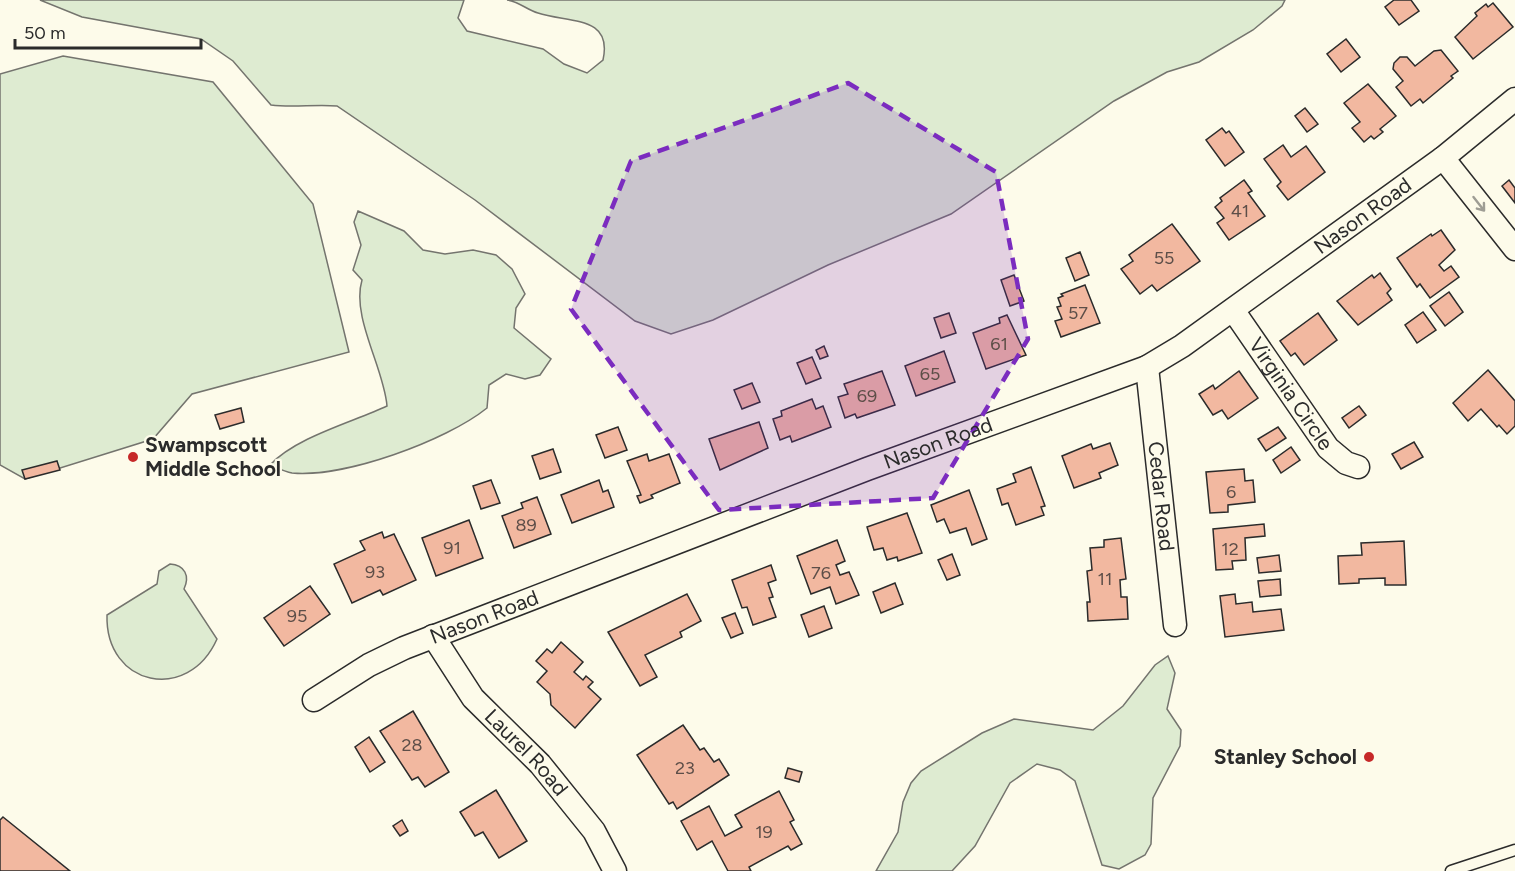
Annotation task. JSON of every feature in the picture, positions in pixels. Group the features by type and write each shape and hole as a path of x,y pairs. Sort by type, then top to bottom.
{"street":[{"name":"Nason Road","path":"314,700 369,665 433,636 867,469 1147,367 1182,346 1233,310 1443,158 1515,99"},
{"path":"1443,158 1515,249"},
{"name":"Virginia Circle","path":"1233,310 1328,448 1346,463 1358,467"},
{"name":"Cedar Road","path":"1147,367 1175,625"},
{"name":"Laurel Road","path":"433,636 473,698 540,764 587,823 615,871"}],"lane":[{"path":"1452,871 1515,850"}],"highlighted area":[{"path":"848,83 996,172 1028,339 933,498 719,510 571,309 631,161"}],"green space":[{"path":"40,0 464,0 458,18 467,31 543,49 564,64 587,73 603,60 604,45 601,35 595,28 586,23 538,13 507,0 1285,0 1282,6 1253,30 1199,62 1167,72 1114,101 951,214 828,265 713,320 671,334 635,321 475,200 337,106 271,105 233,61 201,39 82,17"},
{"path":"63,56 213,82 313,204 349,352 192,394 153,439 25,479 0,465 0,74"},
{"path":"358,211 404,231 423,250 445,254 473,250 496,255 512,269 525,294 516,308 514,328 551,359 540,375 525,379 506,374 489,385 487,408 447,433 421,444 394,455 339,470 292,473 281,470 270,465 294,446 387,406 385,391 364,326 360,294 362,280 353,270 361,245 354,222"},
{"path":"170,564 179,566 185,572 184,589 217,639 204,660 187,673 169,679 150,678 133,671 119,658 110,639 107,615 157,584 159,571"},
{"path":"1168,656 1175,673 1167,709 1181,730 1180,746 1153,798 1151,844 1145,855 1119,869 1102,865 1075,781 1060,770 1037,764 1010,783 975,846 952,871 876,871 898,832 903,802 911,783 921,771 982,733 1014,719 1093,730 1123,706 1155,665"}],"building":[{"path":"1394,0 1411,0 1419,11 1399,25 1385,7"},
{"path":"1493,3 1513,27 1473,59 1455,37 1477,16 1475,13 1486,4 1488,7"},
{"path":"1346,39 1360,57 1341,72 1327,54"},
{"path":"1441,50 1458,71 1423,103 1420,99 1411,106 1396,87 1403,81 1393,69 1394,63 1400,57 1407,57 1415,66 1434,51"},
{"path":"1368,84 1396,116 1380,129 1383,132 1374,139 1371,136 1364,142 1352,128 1360,122 1344,103"},
{"path":"1305,108 1318,124 1307,132 1295,116"},
{"path":"1222,128 1226,133 1229,131 1244,152 1225,166 1206,140"},
{"path":"1283,145 1291,157 1306,146 1325,172 1288,200 1277,186 1281,182 1264,159"},
{"path":"1244,180 1252,191 1248,193 1265,216 1229,240 1217,223 1224,218 1215,207 1222,201 1220,198"},
{"path":"1509,180 1515,188 1515,203 1502,186"},
{"path":"1172,224 1200,261 1157,291 1152,285 1140,294 1121,269 1133,261 1129,255"},
{"path":"1441,230 1455,250 1439,265 1444,271 1451,266 1459,277 1430,298 1420,284 1417,287 1397,258 1431,234 1432,236"},
{"path":"1080,252 1089,275 1075,281 1066,258"},
{"path":"1380,273 1391,289 1387,293 1392,300 1358,325 1337,301 1372,275 1374,278"},
{"path":"1014,275 1024,301 1010,306 1001,280"},
{"path":"1085,285 1100,323 1061,337 1055,321 1062,319 1057,307 1061,306 1058,298 1063,296 1061,294"},
{"path":"1449,292 1463,312 1445,326 1430,306"},
{"path":"1423,312 1436,330 1417,343 1405,325"},
{"path":"949,313 956,333 941,338 934,318"},
{"path":"1318,313 1337,340 1304,365 1295,353 1291,356 1280,341"},
{"path":"1007,315 1026,355 986,369 973,333 1000,323 999,318"},
{"path":"824,346 828,356 820,359 816,350"},
{"path":"944,351 955,382 916,396 905,366"},
{"path":"812,357 821,378 806,384 797,363"},
{"path":"1488,370 1515,401 1515,426 1507,434 1499,425 1497,427 1481,409 1468,421 1453,403"},
{"path":"882,371 895,405 857,418 855,414 845,418 838,397 848,394 844,384"},
{"path":"1239,371 1258,398 1228,419 1222,410 1213,415 1199,394 1213,385 1215,389"},
{"path":"752,383 760,402 742,409 734,390"},
{"path":"812,399 816,409 823,406 831,427 792,442 790,436 780,440 773,419 782,416 781,411"},
{"path":"1359,406 1366,415 1349,428 1342,418"},
{"path":"241,408 244,422 220,429 215,415"},
{"path":"759,422 768,448 720,470 709,439"},
{"path":"618,427 627,450 605,458 596,435"},
{"path":"1278,427 1286,438 1266,451 1258,439"},
{"path":"1414,442 1423,457 1401,469 1392,454"},
{"path":"1110,443 1118,465 1099,473 1101,478 1074,488 1062,456 1091,444 1093,449"},
{"path":"1291,447 1300,460 1281,473 1273,460"},
{"path":"553,449 561,472 540,479 532,456"},
{"path":"647,454 649,461 669,454 680,483 651,495 653,498 640,503 637,496 641,495 627,461"},
{"path":"57,461 60,470 25,479 22,470"},
{"path":"1031,467 1045,506 1041,507 1044,515 1016,525 1008,503 1002,505 997,489 1016,482 1013,474"},
{"path":"1244,469 1245,481 1253,480 1255,502 1228,505 1228,512 1210,513 1206,472"},
{"path":"491,480 500,503 481,509 473,486"},
{"path":"599,480 603,492 608,490 614,507 572,523 561,495"},
{"path":"969,490 987,539 972,545 966,528 950,533 944,519 937,522 931,505"},
{"path":"537,497 551,534 514,548 502,516 523,508 521,503"},
{"path":"907,513 922,553 898,561 897,557 887,560 883,548 874,550 867,527"},
{"path":"469,520 483,558 436,576 422,538"},
{"path":"1264,524 1265,536 1245,538 1246,560 1232,561 1233,569 1216,570 1213,529"},
{"path":"382,532 384,538 394,534 416,580 383,595 380,590 352,603 334,564 365,550 360,541"},
{"path":"1121,538 1126,579 1120,580 1121,597 1127,597 1128,619 1088,621 1087,602 1090,602 1087,571 1092,570 1090,548 1104,547 1104,540"},
{"path":"837,540 845,561 836,565 840,575 849,572 859,595 836,604 830,587 811,594 797,556"},
{"path":"1404,541 1406,585 1385,585 1385,578 1359,579 1359,583 1339,584 1338,556 1362,555 1361,543"},
{"path":"952,554 960,575 947,580 938,560"},
{"path":"1279,555 1281,571 1259,573 1257,558"},
{"path":"771,565 776,580 768,583 773,597 769,598 776,617 753,625 747,607 742,608 732,580"},
{"path":"1280,579 1281,595 1260,597 1258,581"},
{"path":"895,583 903,604 881,613 873,592"},
{"path":"310,586 330,614 284,646 264,618"},
{"path":"687,594 701,621 680,632 682,637 645,655 657,677 640,686 608,632"},
{"path":"1235,594 1236,604 1252,602 1253,612 1281,609 1284,630 1225,637 1220,596"},
{"path":"824,606 832,628 809,637 801,615"},
{"path":"735,613 743,633 731,638 722,618"},
{"path":"561,642 583,662 574,672 583,680 586,676 593,682 588,687 601,699 575,728 551,705 550,694 537,682 547,671 536,661 547,649 552,653"},
{"path":"413,711 449,772 425,787 418,777 412,780 380,731"},
{"path":"683,725 700,750 704,748 714,762 719,759 729,775 677,809 673,802 669,804 637,755"},
{"path":"369,737 385,762 370,772 355,747"},
{"path":"788,768 802,772 799,782 785,778"},
{"path":"496,790 527,841 499,858 483,832 475,836 460,812"},
{"path":"779,791 794,820 790,822 802,844 791,850 788,846 749,867 751,871 728,871 712,841 697,850 681,821 709,806 725,836 742,827 735,815"},
{"path":"3,817 70,871 0,871 0,820"},
{"path":"402,820 408,831 400,836 393,826"}],"place":[{"name":"Swampscott Middle School","path":"133,457"},
{"name":"Stanley School","path":"1369,757"}]}
